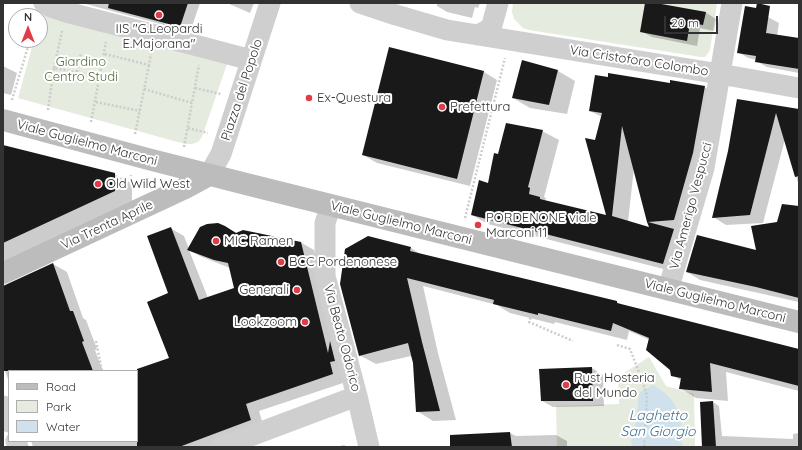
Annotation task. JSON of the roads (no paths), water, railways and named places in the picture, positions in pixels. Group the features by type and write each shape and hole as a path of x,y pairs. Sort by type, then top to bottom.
{"main road":[{"name":"Viale Guglielmo Marconi","path":"3,120 209,175 799,322"},
{"name":"Via Trenta Aprile","path":"3,273 185,188 209,175"}],"street":[{"path":"44,3 66,12 251,60"},
{"name":"Piazza del Popolo","path":"209,175 221,154 270,3"},
{"path":"360,3 447,30 478,35 488,30 492,25 498,3"},
{"name":"Via Amerigo Vespucci","path":"668,290 704,168 732,3"},
{"name":"Via Cristoforo Colombo","path":"478,35 799,88"},
{"name":"Via Beato Odorico","path":"331,205 325,223 325,276 369,447"},
{"path":"220,447 357,396"},
{"path":"3,406 8,419"}],"water":[{"name":"Laghetto San Giorgio","path":"653,385 665,393 674,403 681,420 680,438 683,447 632,447 631,442 636,423 639,393"}],"place":[{"name":"IIS \"G.Leopardi E.Majorana\"","path":"159,15"},
{"name":"Ex-Questura","path":"309,98"},
{"name":"Prefettura","path":"442,107"},
{"name":"Old Wild West","path":"98,184"},
{"name":"PORDENONE viale Marconi 11","path":"478,225"},
{"name":"MIC Ramen","path":"216,241"},
{"name":"BCC Pordenonese","path":"281,262"},
{"name":"Generali","path":"297,290"},
{"name":"Lookzoom","path":"305,322"},
{"name":"Rust Hosteria del Mundo","path":"566,385"}],"park label":[{"name":"Giardino Centro Studi","path":"81,70"}]}
